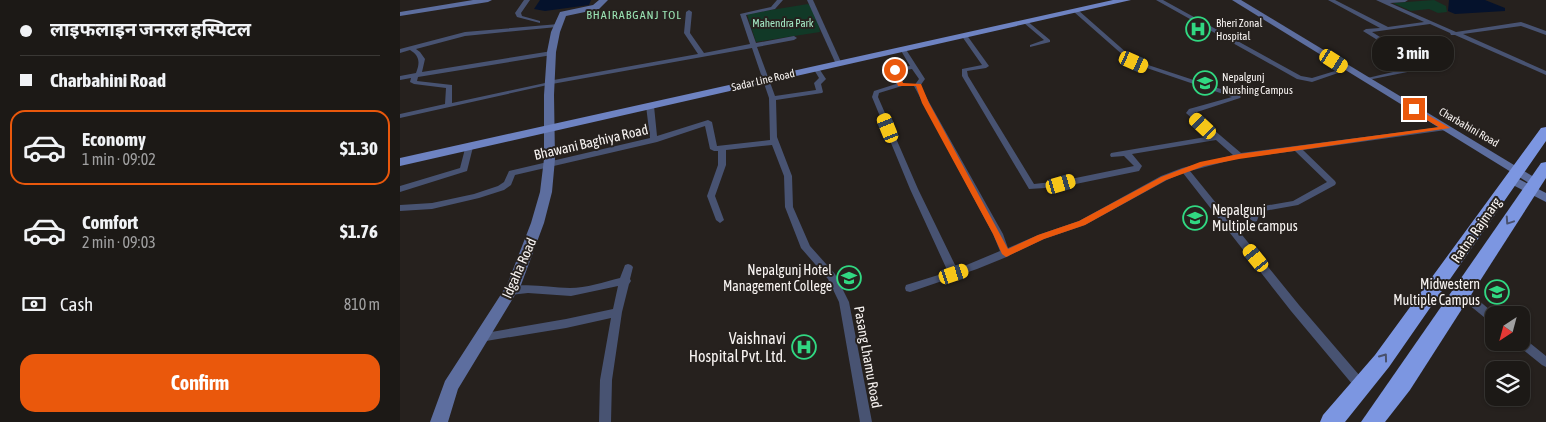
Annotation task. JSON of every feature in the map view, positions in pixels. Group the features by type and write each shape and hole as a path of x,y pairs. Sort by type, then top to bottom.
{"highway":[{"name":"Ratna Rajmarg","path":"1331,422 1362,388 1546,131"},
{"name":"Ratna Rajmarg","path":"1372,422 1402,383 1461,292 1537,190 1546,166"}],"main road":[{"path":"400,14 486,0"},
{"name":"Idgaha Road","path":"439,422 450,388 510,291 535,231 548,178 550,128 548,83 557,25 563,14 596,7 604,0"},
{"name":"Charbahini Road","path":"1236,0 1446,128 1537,190"},
{"name":"Sadar Line Road","path":"400,162 838,62 1117,1"}],"street":[{"path":"527,0 518,12 520,17 540,23 540,26"},
{"path":"765,79 743,14 773,8 780,0"},
{"path":"810,0 838,62"},
{"path":"1159,0 1299,78 1312,80 1335,73"},
{"path":"1331,0 1386,29"},
{"path":"1381,1 1405,0"},
{"path":"1381,1 1546,74"},
{"path":"1076,11 1134,62 1237,96 1192,110 1190,113 1216,138 1239,156"},
{"path":"689,12 687,33 701,53"},
{"path":"1026,22 1048,41 1032,46"},
{"path":"1365,80 1425,67 1366,31 1429,23"},
{"path":"1452,34 1521,24 1546,33"},
{"path":"400,51 465,34 557,25"},
{"path":"964,35 986,66 964,70 965,76 1032,187 1061,184 1136,169 1138,166 1126,153"},
{"path":"400,116 548,83 693,57 701,53 794,38"},
{"path":"410,48 417,51 421,56 423,64 413,82 450,86 448,106"},
{"path":"902,48 922,79 918,84"},
{"path":"400,78 552,53"},
{"path":"900,84 894,71 913,67"},
{"path":"772,98 820,92 817,83 823,79 816,68"},
{"name":"Pasang Lhamu Road","path":"765,79 772,98 774,142 788,176 789,207 806,248 832,277 844,302 866,422"},
{"path":"918,84 900,84 876,92 875,97 918,198 954,274"},
{"path":"918,84 926,103 998,234 1006,254"},
{"path":"650,106 654,140"},
{"name":"Bhawani Baghiya Road","path":"400,208 432,206 476,196 508,183 512,173 654,140 708,122 714,148 722,148"},
{"path":"910,288 954,274 1006,254 1041,237 1082,223 1164,178 1185,170 1239,156 1446,128"},
{"path":"1114,155 1216,138"},
{"path":"720,220 711,196 722,165 722,148 774,142"},
{"path":"400,189 431,181 464,169 469,147"},
{"path":"1254,219 1261,209 1295,203 1332,183 1296,148"},
{"path":"1185,170 1295,308 1362,388"},
{"path":"604,422 606,380 617,312 626,281 628,266"},
{"path":"510,291 528,288 571,292 626,281"},
{"path":"1461,292 1485,312"},
{"path":"480,338 526,329 564,326 617,312"},
{"path":"1530,349 1546,362"}],"green space":[{"path":"1434,0 1446,6 1447,12 1438,13 1429,9 1411,11 1393,3"},
{"name":"Mahendra Park","path":"808,4 815,9 820,32 756,42 747,14"}],"water":[{"path":"540,0 591,0 589,5 545,11 534,9"},
{"path":"1449,0 1485,0 1505,8 1505,11 1455,14 1448,11"}],"place":[{"name":"Bheri Zonal Hospital","path":"1198,29"},
{"name":"Nepalgunj Nurshing Campus","path":"1205,83"},
{"name":"Nepalgunj Multiple campus","path":"1195,218"},
{"name":"Nepalgunj Hotel Management College","path":"849,278"},
{"name":"Midwestern Multiple Campus","path":"1497,292"},
{"name":"Vaishnavi Hospital Pvt. Ltd.","path":"804,347"}],"district":[{"name":"BHAIRABGANJ TOL","path":"634,15"}],"route":[{"path":"895,70 900,84 918,84 917,86 937,125 998,234 1006,254 1041,237 1082,223 1109,210 1164,178 1202,164 1239,156 1446,128 1414,109"}]}
